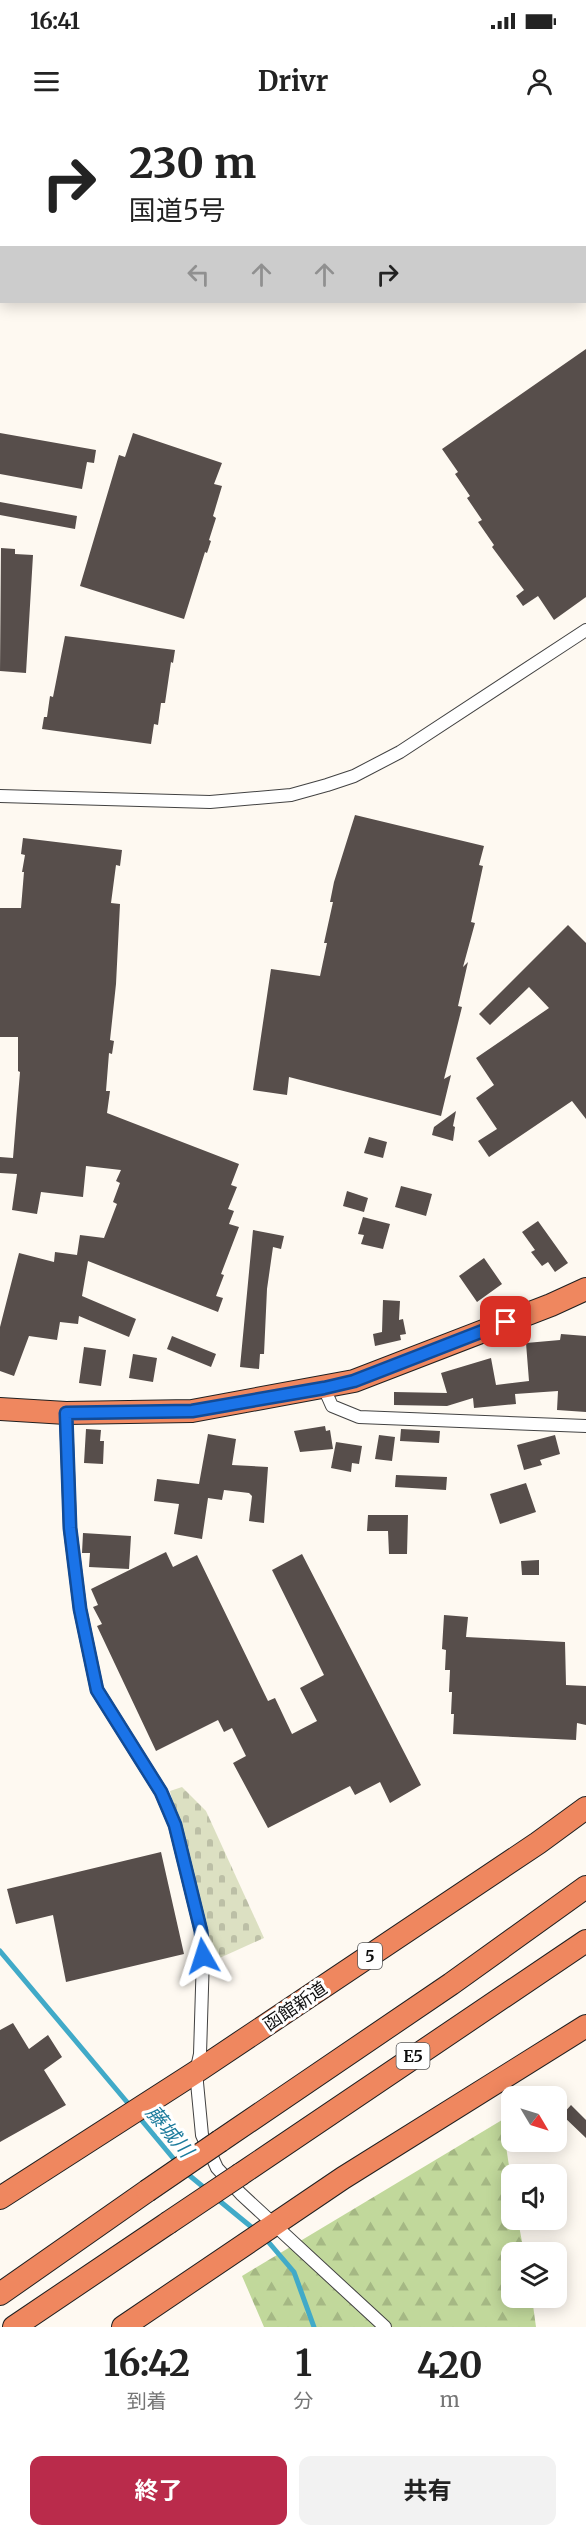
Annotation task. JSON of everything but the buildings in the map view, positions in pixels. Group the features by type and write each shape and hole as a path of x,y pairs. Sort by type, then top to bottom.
{"highway":[{"path":"0,1410 66,1413 192,1411 324,1388 354,1381 551,1305 586,1289"},
{"name":"函館新道","path":"0,2198 196,2072 519,1856 586,1808"},
{"name":"E5","path":"0,2294 451,1984 586,1887"},
{"name":"E5","path":"14,2327 586,1941"},
{"path":"123,2327 343,2178 586,2026"}],"street":[{"path":"0,796 210,802 291,795 327,785 354,777 400,752 586,630"},
{"path":"324,1388 332,1406 359,1417 586,1426"},
{"path":"66,1413 70,1528 80,1609 97,1690 161,1792 175,1825 201,1931 203,1956 201,2043 196,2072 202,2135 217,2168 271,2228 385,2327"}],"green space":[{"path":"182,1787 206,1811 264,1938 213,1961 170,1791"},
{"path":"501,2121 501,2152 507,2152 509,2164 501,2164 501,2230 520,2230 522,2242 501,2242 501,2308 533,2308 536,2327 264,2327 242,2276"}],"waterway":[{"name":"藤城川","path":"0,1951 132,2108"},
{"name":"藤城川","path":"138,2116 178,2164"},
{"name":"藤城川","path":"184,2171 207,2190"},
{"name":"藤城川","path":"216,2198 255,2230"},
{"name":"藤城川","path":"265,2238 294,2272 314,2327"}],"route":[{"path":"203,1956 201,1931 175,1825 161,1792 97,1690 80,1609 70,1528 66,1413 192,1411 324,1388 354,1381 506,1322"}]}
